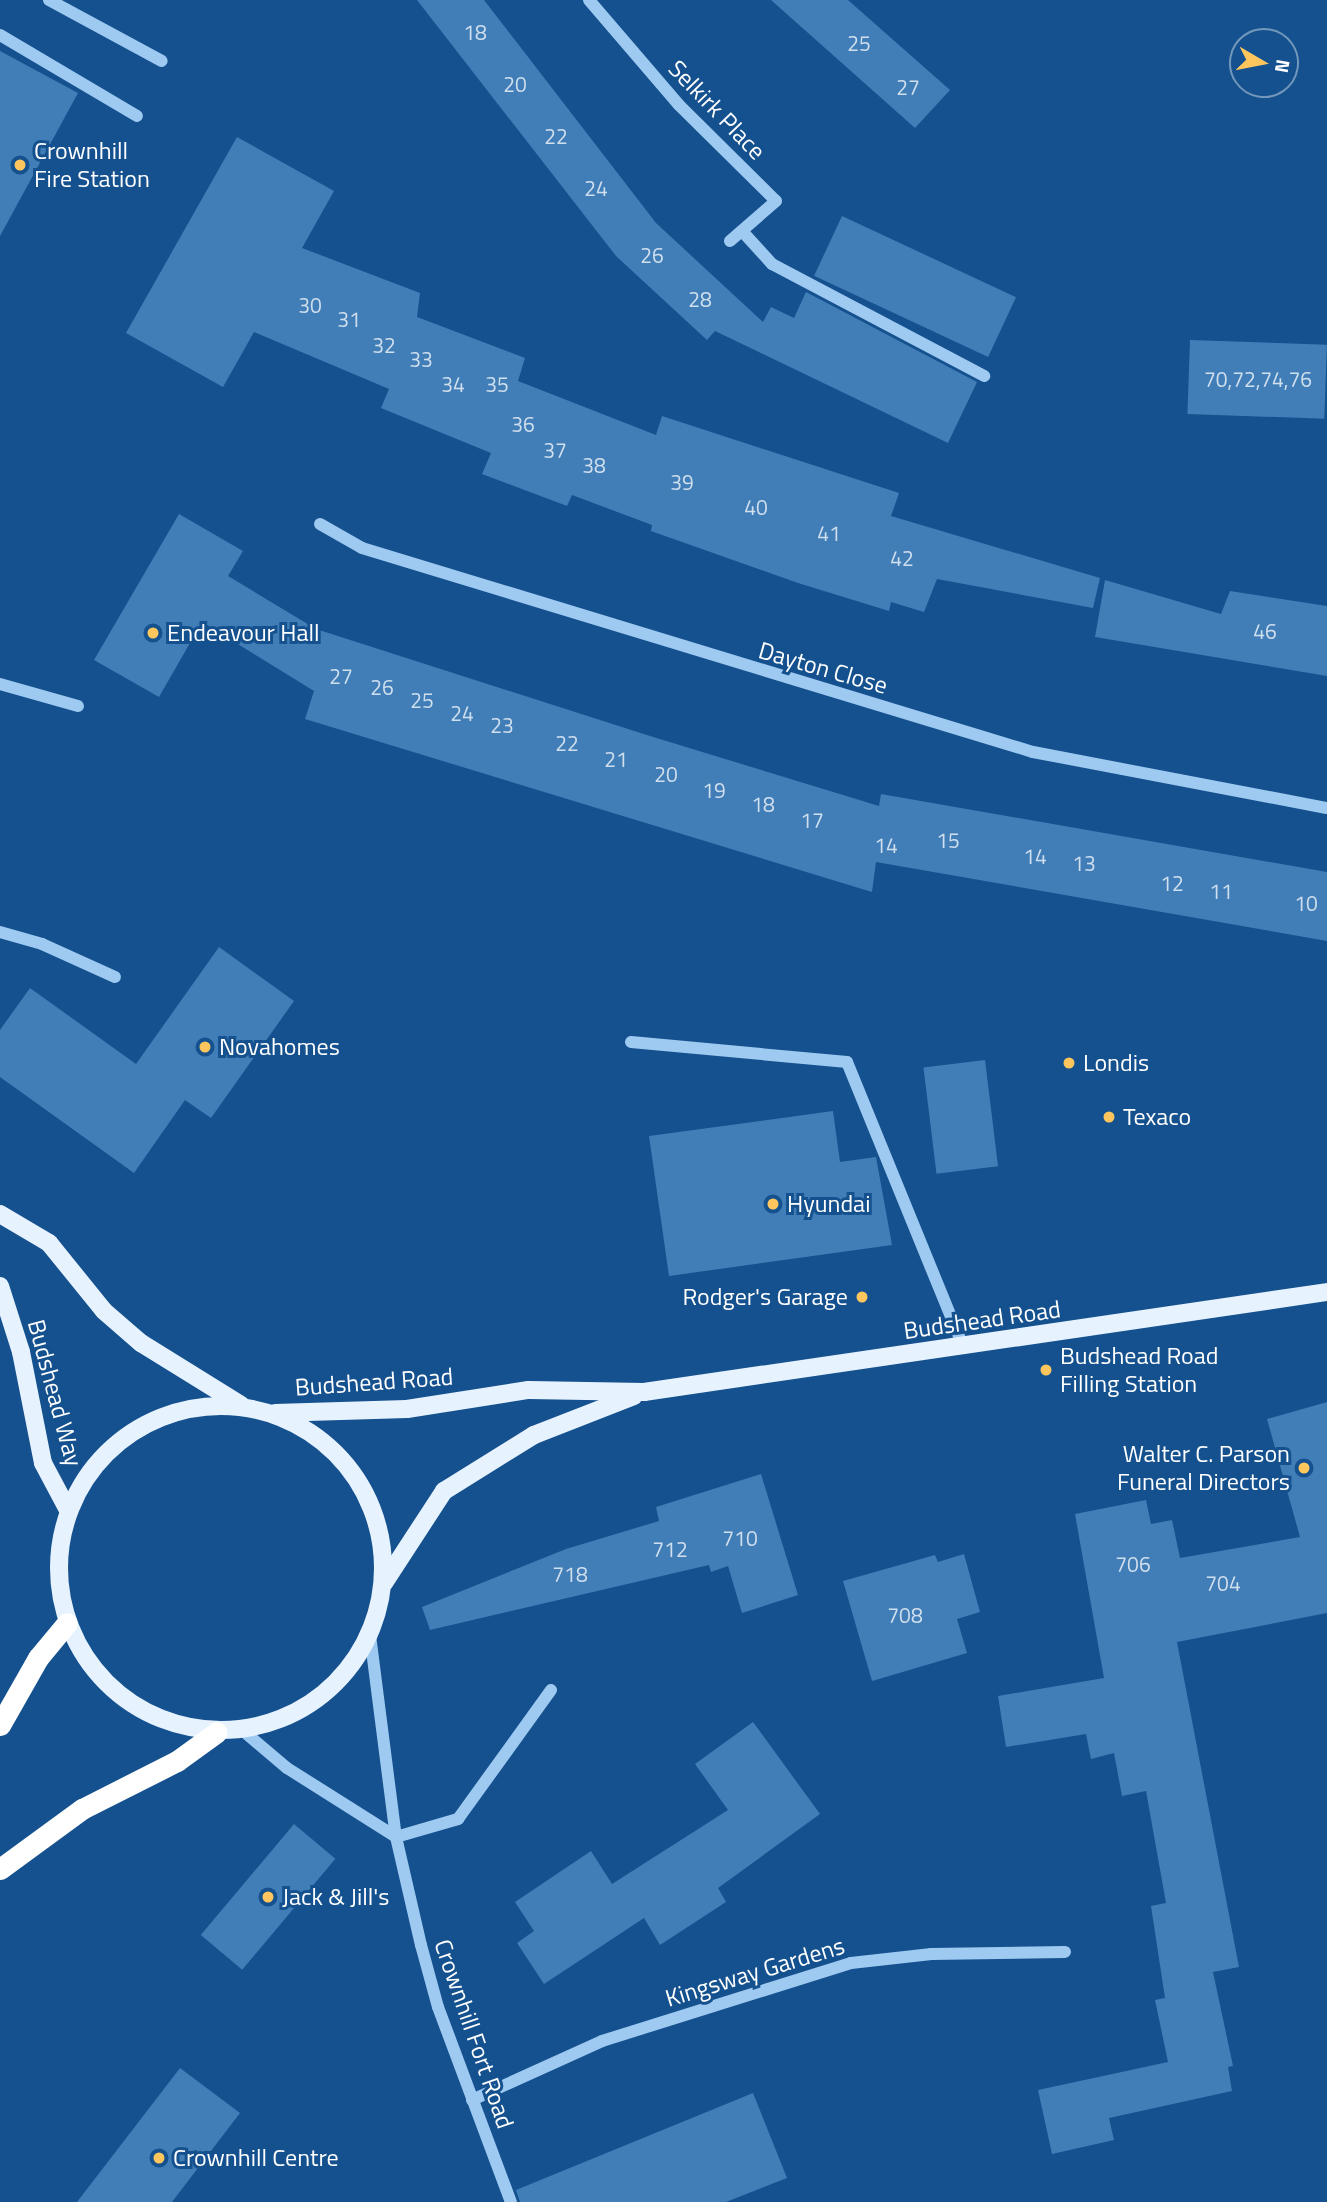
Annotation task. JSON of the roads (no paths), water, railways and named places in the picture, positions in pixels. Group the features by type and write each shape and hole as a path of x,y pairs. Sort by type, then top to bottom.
{"highway":[{"path":"0,1726 38,1658 67,1623"},
{"path":"0,1868 82,1809 177,1761 217,1732"}],"main road":[{"path":"0,1214 49,1243 104,1311 141,1343 241,1405"},
{"name":"Budshead Way","path":"0,1286 21,1352 43,1463 68,1510"},
{"name":"Budshead Road","path":"275,1413 407,1409 529,1390 643,1392 964,1348 1327,1292"},
{"name":"Budshead Road","path":"384,1583 444,1491 534,1435 643,1392"},
{"path":"241,1405 275,1413 323,1439 359,1479 380,1528 384,1583 370,1634 340,1681 295,1714 242,1730 217,1732 169,1723 125,1700 90,1666 67,1623 57,1567 68,1510 95,1463 136,1427 186,1407 241,1405"}],"street":[{"path":"49,0 162,61"},
{"name":"Selkirk Place","path":"589,0 679,105 776,201 730,241"},
{"path":"0,35 137,116"},
{"path":"742,231 772,264 984,376"},
{"name":"Dayton Close","path":"320,524 362,548 1033,752 1327,808"},
{"path":"0,684 78,706"},
{"path":"0,932 42,944 115,977"},
{"path":"631,1042 848,1062 964,1348"},
{"name":"Crownhill Fort Road","path":"370,1634 396,1837 438,2007 511,2202"},
{"path":"242,1730 287,1768 396,1837 458,1819 551,1690"},
{"name":"Kingsway Gardens","path":"472,2100 602,2040 851,1963 931,1954 1065,1952"}],"place":[{"name":"Crownhill Fire Station","path":"20,165"},
{"name":"Endeavour Hall","path":"153,633"},
{"name":"Novahomes","path":"205,1047"},
{"name":"Londis","path":"1069,1063"},
{"name":"Texaco","path":"1109,1117"},
{"name":"Hyundai","path":"773,1204"},
{"name":"Rodger's Garage","path":"862,1297"},
{"name":"Budshead Road Filling Station","path":"1046,1370"},
{"name":"Walter C. Parson Funeral Directors","path":"1304,1468"},
{"name":"Jack & Jill's","path":"268,1897"},
{"name":"Crownhill Centre","path":"159,2158"}]}
